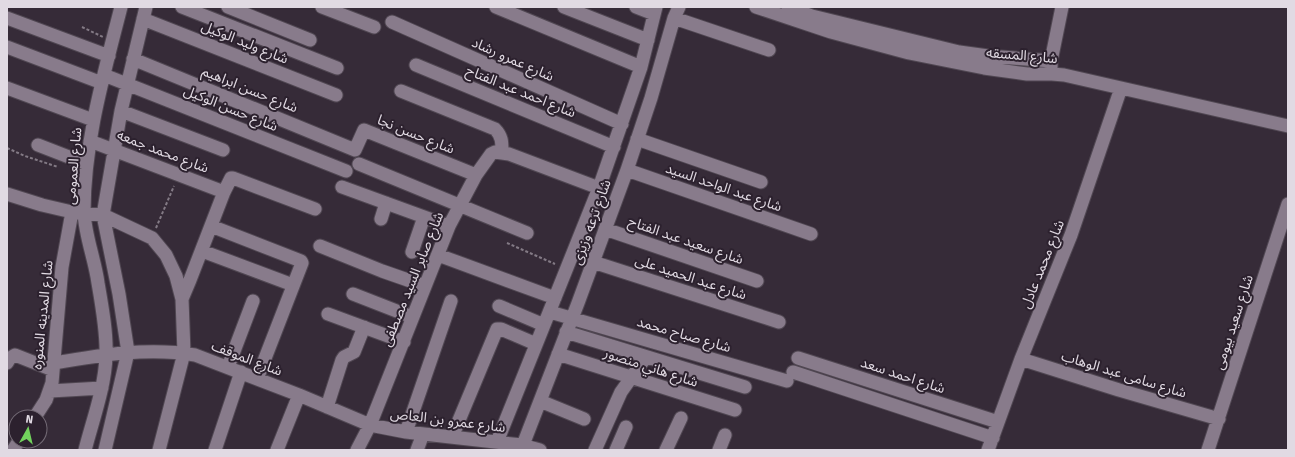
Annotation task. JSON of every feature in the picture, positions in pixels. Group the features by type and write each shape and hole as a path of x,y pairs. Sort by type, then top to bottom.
{"street":[{"name":"شارع العمومى","path":"85,450 102,388 106,354 103,315 96,266 88,236 78,213 93,120 121,7"},
{"path":"182,7 337,68"},
{"path":"228,7 310,40"},
{"path":"322,7 374,27"},
{"path":"496,7 641,66"},
{"path":"564,7 648,40"},
{"path":"636,7 655,11"},
{"name":"شارع المسقه","path":"756,7 832,32 909,53 984,68 1027,74 1051,67"},
{"name":"شارع المسقه","path":"788,7 812,16 959,52 1051,67 1121,88 1288,126"},
{"path":"1051,67 1062,7"},
{"name":"شارع ترعه وزيزى","path":"490,444 550,312 600,188 641,66 655,11"},
{"path":"105,450 128,352 119,294 103,215 121,111 144,13"},
{"name":"شارع وليد الوكيل","path":"144,13 336,95"},
{"path":"677,13 769,50"},
{"name":"شارع ترعه وزيزى","path":"522,448 627,170 677,13"},
{"path":"7,18 109,56"},
{"name":"شارع عمرو رشاد","path":"392,22 622,124"},
{"name":"شارع حسن الوكيل","path":"7,47 103,79 128,84 346,171"},
{"name":"شارع حسن ابراهيم","path":"133,59 355,150"},
{"name":"شارع احمد عبد الفتاح","path":"416,65 614,147"},
{"path":"7,88 93,120"},
{"name":"شارع محمد عادل","path":"991,444 1021,359 1071,235 1121,88"},
{"path":"400,91 495,129 500,134 502,141 499,152 600,188"},
{"path":"121,111 223,150"},
{"name":"شارع حسن نجا","path":"355,150 364,130 476,175"},
{"path":"637,139 761,182"},
{"name":"شارع محمد جمعه","path":"90,141 224,192"},
{"path":"38,145 87,164"},
{"name":"شارع صابر السيد مصطفى","path":"357,450 370,425 449,226 476,175 491,154 499,152"},
{"path":"359,164 527,233"},
{"name":"شارع عبد الواحد السيد","path":"627,170 811,234"},
{"path":"182,299 224,192 231,178 315,209"},
{"path":"342,187 449,226"},
{"path":"7,194 42,205 78,213 103,215 152,238 166,256 176,276 182,299 184,353 159,450"},
{"path":"381,219 386,203"},
{"name":"شارع سعيد بيومى","path":"1208,450 1288,204"},
{"name":"شارع المدينه المنوره","path":"40,409 50,391 54,366 62,267 78,213"},
{"path":"412,252 424,217"},
{"path":"211,226 301,261 302,263 256,379"},
{"name":"شارع سعيد عبد الفتاح","path":"605,229 757,281"},
{"path":"320,246 376,269 425,286"},
{"path":"202,251 293,285"},
{"path":"438,255 555,298"},
{"path":"96,266 112,262"},
{"name":"شارع عبد الحميد على","path":"593,262 779,322"},
{"path":"353,294 412,317"},
{"path":"228,367 253,301"},
{"path":"406,432 451,301"},
{"path":"499,306 544,325"},
{"name":"شارع صباح محمد","path":"550,312 790,376 991,444"},
{"path":"328,314 404,342"},
{"path":"326,407 342,360 344,357 354,352 364,327"},
{"path":"452,437 497,329 499,328 536,344"},
{"path":"566,332 745,387"},
{"name":"شارع الموقف","path":"54,366 106,354 128,352 184,353 195,355 299,395 370,425"},
{"name":"شارع هاني منصور","path":"558,354 735,410"},
{"path":"7,363 10,358 15,355 54,366"},
{"path":"595,450 618,399 631,377 646,357"},
{"name":"شارع احمد سعد","path":"798,358 998,422"},
{"name":"شارع سامى عبد الوهاب","path":"1021,359 1119,390 1219,419"},
{"path":"215,450 240,372"},
{"path":"50,391 102,388"},
{"path":"277,450 299,395"},
{"path":"540,401 584,419"},
{"path":"666,450 681,418"},
{"name":"شارع عمرو بن العاص","path":"370,425 406,432 540,450"},
{"path":"616,450 626,427"},
{"path":"417,450 423,434"},
{"path":"719,450 725,435"}],"path":[{"path":"82,27 112,42"},
{"path":"7,148 25,156 63,168"},
{"path":"152,238 174,189 177,173"},
{"path":"507,243 567,269"}]}
